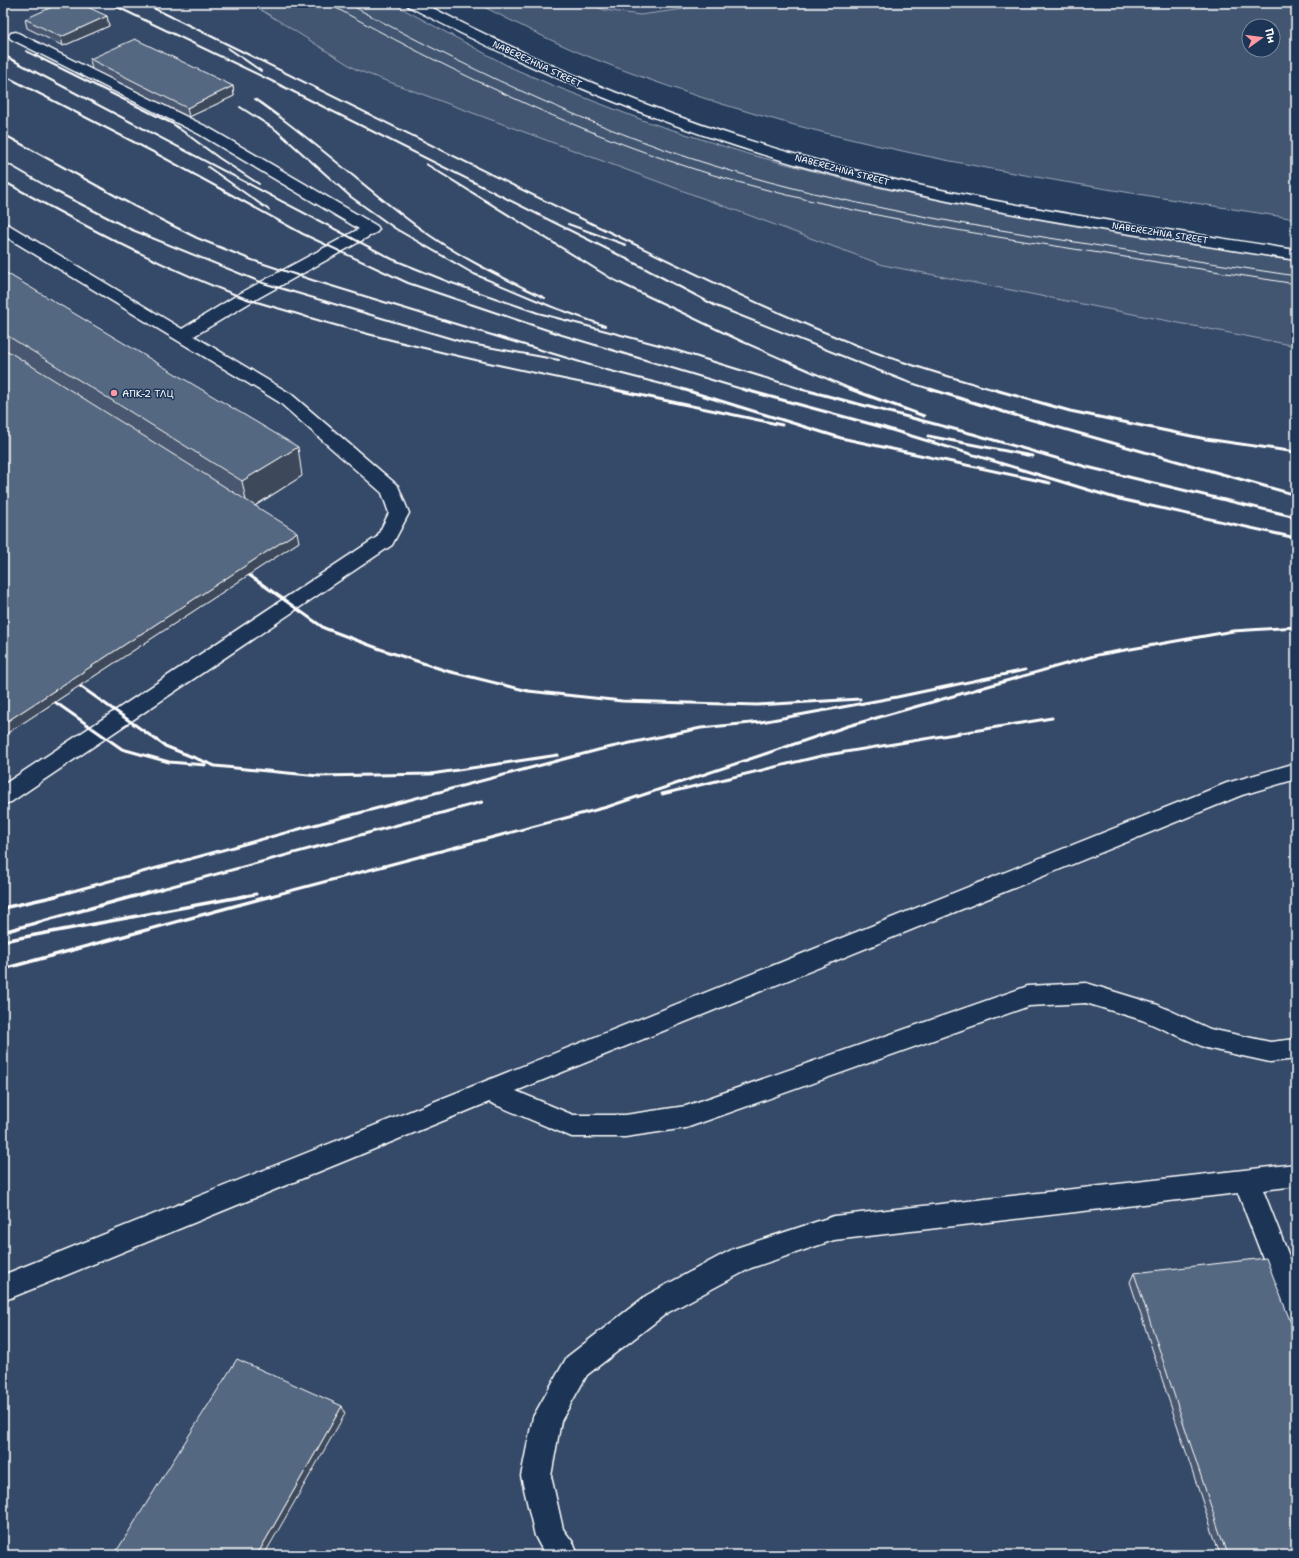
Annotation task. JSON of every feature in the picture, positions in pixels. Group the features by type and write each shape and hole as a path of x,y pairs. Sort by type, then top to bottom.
{"main road":[{"name":"NABEREZHNA STREET","path":"413,3 525,60 608,96 661,116 766,150 869,178 936,193 1120,227 1296,255"},
{"path":"16,36 204,131 371,229 245,298 182,336"},
{"path":"3,228 285,398 391,490 399,514 385,541 3,796"},
{"path":"3,1288 1235,789 1296,771"},
{"path":"490,1091 572,1126 625,1126 686,1117 1028,996 1086,993 1149,1012 1206,1038 1270,1052 1296,1050"},
{"path":"563,1555 550,1536 536,1476 546,1417 577,1366 657,1304 743,1258 834,1228 1296,1175"},
{"path":"1246,1181 1296,1309"}],"shaded area":[{"path":"3,3 250,3 357,70 883,265 1296,346 1296,1555 3,1555"},
{"path":"250,3 392,3 510,67 552,85 645,121 748,154 862,184 984,210 1121,234 1296,260 1296,346 883,265 357,70"},
{"path":"476,3 585,3 605,10 640,15 684,9 694,3 1296,3 1296,219 1142,195 988,168 911,153 835,135 760,115 635,75 534,32"},
{"path":"585,3 694,3 685,9 640,15 605,10"}],"building":[{"path":"61,3 79,3 107,16 61,37 25,19"},
{"path":"135,39 233,86 187,108 90,59"},
{"path":"3,271 298,447 242,481 3,333"},
{"path":"3,348 297,532 3,724"},
{"path":"1266,1258 1296,1336 1296,1555 1227,1555 1134,1273"},
{"path":"237,1359 342,1406 257,1555 114,1555"}],"tram line":[{"path":"327,3 416,51 553,116 646,153 731,180 807,200 921,224 1296,284"},
{"path":"347,3 433,48 521,91 610,129 734,172 833,198 932,218 1048,238 1296,276"}],"railway":[{"path":"109,3 282,86 623,257 716,306 905,381 933,390"},
{"path":"143,3 696,274 795,320 894,359 995,390"},
{"path":"228,48 261,71"},
{"path":"26,51 173,124 219,158 259,184"},
{"path":"3,55 392,259 449,282 538,313 659,345 805,390"},
{"path":"3,75 157,154 303,234 408,283 562,335 745,390"},
{"path":"255,99 297,130 397,211 433,238 480,266 545,298"},
{"path":"240,107 276,130 351,197 396,229 474,274 550,306 605,326"},
{"path":"3,134 134,206 197,238 252,260 312,280 603,369 685,390"},
{"path":"3,161 53,190 130,229 263,283 466,343 559,360"},
{"path":"426,164 612,279 741,341 853,390"},
{"path":"208,167 269,210"},
{"path":"3,181 91,229 151,259 244,298 383,338 538,374 616,390"},
{"path":"568,224 626,245"},
{"path":"611,389 782,425"},
{"path":"682,389 841,438 1050,483"},
{"path":"742,389 882,427 1115,498 1296,538"},
{"path":"801,389 973,434 1087,467 1296,517"},
{"path":"850,389 924,416"},
{"path":"930,389 1004,412 1296,495"},
{"path":"992,389 1070,411 1206,439 1296,452"},
{"path":"928,436 1032,456"},
{"path":"249,575 324,628 380,649 447,671 528,691 622,701 757,705 860,699"},
{"path":"267,897 607,807 848,726 1097,655 1233,631 1296,627"},
{"path":"51,897 325,822 602,749 701,728 761,722 897,697 1025,670"},
{"path":"80,686 165,746 215,766 319,776 431,774 558,755"},
{"path":"55,702 122,749 169,762 205,765"},
{"path":"662,794 821,756 1052,718"},
{"path":"132,897 482,802"},
{"path":"239,897 256,894"},
{"path":"3,908 56,896"},
{"path":"3,932 135,896"},
{"path":"3,941 245,896"},
{"path":"3,969 271,896"}],"place":[{"name":"АПК-2 ТЛЦ","path":"114,393"}]}
